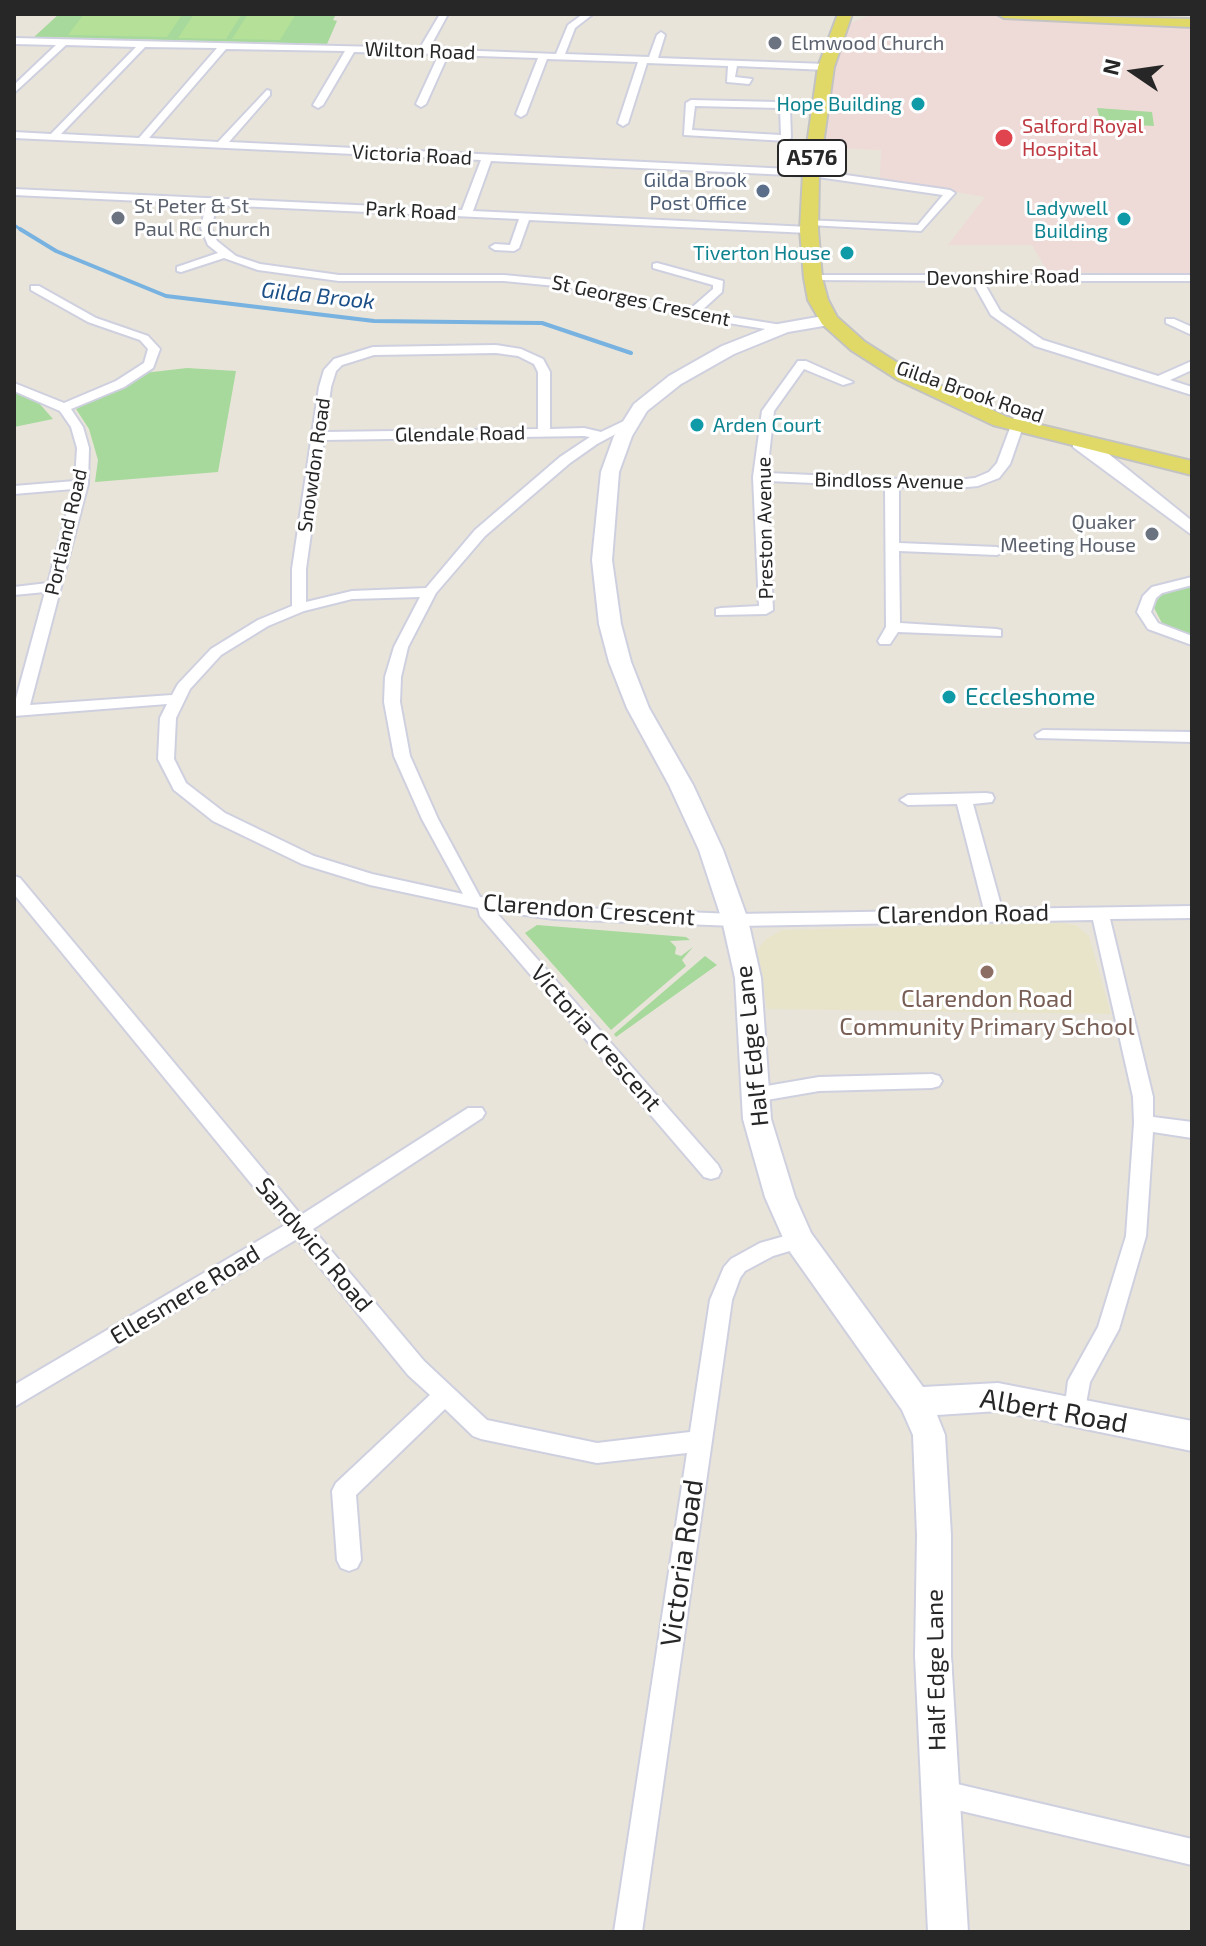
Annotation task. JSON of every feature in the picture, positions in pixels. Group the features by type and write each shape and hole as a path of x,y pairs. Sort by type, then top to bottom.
{"main road":[{"path":"1004,14 1192,23"},
{"path":"843,20 863,16"},
{"name":"A576","path":"829,320 814,286 809,226 811,173 826,67 843,20"},
{"path":"786,328 808,308 814,286"},
{"name":"Half Edge Lane","path":"829,320 786,328 691,370 655,394 630,423 610,472 602,560 610,624 638,708 687,798 711,850 735,920 748,978 755,1095 768,1161 799,1240 915,1402 929,1435 932,1463 933,1656 948,1932"},
{"name":"Gilda Brook Road","path":"829,320 858,346 932,391 1192,468"},
{"name":"Gilda Brook Road","path":"1020,419 1079,443 1192,453"},
{"name":"Albert Road","path":"915,1402 998,1397 1192,1436"}],"street":[{"path":"423,51 444,14"},
{"path":"560,56 571,27 589,14"},
{"path":"623,123 661,35"},
{"name":"Wilton Road","path":"14,41 648,60 722,58 733,63 826,67"},
{"path":"14,90 64,42"},
{"path":"52,138 144,43"},
{"path":"140,143 224,46"},
{"path":"318,105 351,49"},
{"path":"421,104 445,52"},
{"path":"521,114 543,56"},
{"path":"733,63 730,80 749,81"},
{"path":"220,146 263,95"},
{"path":"785,107 786,138 687,133 691,103 820,106"},
{"name":"Victoria Road","path":"14,135 811,173 950,193"},
{"path":"466,214 487,159"},
{"name":"Park Road","path":"14,192 525,217 921,228 950,193"},
{"path":"181,269 224,254 212,243 206,228 212,202"},
{"path":"495,247 514,248 525,217"},
{"name":"St Georges Crescent","path":"224,254 258,267 339,278 506,273 691,314 786,328"},
{"path":"657,266 719,283 718,290 691,314"},
{"path":"976,278 986,302 1021,334 1056,351 1192,391"},
{"name":"Devonshire Road","path":"814,286 976,278 1192,278"},
{"path":"14,387 64,408 139,372 149,365 154,349 144,338 92,320 35,288"},
{"path":"1170,321 1192,331"},
{"name":"Snowdon Road","path":"299,608 298,579 330,370 346,358 373,351 496,349 527,355 539,362 544,372 544,433"},
{"name":"Preston Avenue","path":"721,612 766,610 760,477 768,411 802,364 847,382"},
{"path":"1158,381 1192,365"},
{"name":"Portland Road","path":"17,710 81,484 83,448 77,427 64,408"},
{"name":"Bindloss Avenue","path":"760,477 957,485 987,479 1003,464 1020,419"},
{"path":"469,901 472,894 407,771 393,716 392,691 398,658 407,633 430,592 458,556 508,506 602,436 630,423"},
{"name":"Glendale Road","path":"318,436 584,432 602,436"},
{"path":"1079,443 1099,455 1192,530"},
{"path":"1124,477 1121,466 1129,448"},
{"path":"14,490 81,484"},
{"path":"892,484 889,634 996,633"},
{"path":"893,547 997,551"},
{"path":"1192,581 1157,590 1150,596 1144,612 1153,626 1192,641"},
{"path":"14,591 54,587"},
{"name":"Clarendon Crescent","path":"430,592 352,595 299,608 263,623 216,652 175,699 164,744 170,773 189,795 209,811 308,860 370,879 488,904 614,917 735,920"},
{"path":"17,710 175,699"},
{"path":"1043,735 1192,737"},
{"path":"908,800 986,798"},
{"path":"964,799 994,913"},
{"name":"Sandwich Road","path":"14,882 416,1368 481,1429 597,1453 699,1441"},
{"name":"Victoria Crescent","path":"488,904 486,912 711,1171"},
{"name":"Clarendon Road","path":"735,920 994,913 1192,912"},
{"path":"1075,1413 1079,1381 1108,1329 1136,1236 1144,1123 1143,1097 1100,914"},
{"path":"755,1095 819,1084 932,1081"},
{"name":"Ellesmere Road","path":"14,1397 299,1227 475,1113"},
{"path":"1144,1123 1192,1130"},
{"name":"Victoria Road","path":"628,1932 721,1300 731,1273 751,1256 799,1240"},
{"path":"349,1560 344,1491 445,1395"},
{"path":"940,1793 1192,1852"}],"shaded area":[{"name":"Salford Royal Hospital","path":"873,14 975,14 1192,26 1192,274 1048,272 1032,245 948,245 985,197 880,179 881,150 816,147 841,27"},
{"name":"Clarendon Road Community Primary School","path":"1076,925 1089,936 1111,1014 767,1009 757,950 766,939 782,930"}],"green space":[{"path":"59,14 336,14 333,20 337,21 327,44 34,37"},
{"path":"84,14 182,15 167,37 68,35"},
{"path":"194,14 242,14 226,39 178,38"},
{"path":"248,14 296,14 280,40 232,39"},
{"path":"1097,108 1152,112 1154,126 1101,123"},
{"path":"187,368 236,371 218,472 95,482 98,460 89,429 76,409 144,373"},
{"path":"17,391 38,402 53,419 14,427 14,393"},
{"path":"1192,584 1192,635 1163,625 1153,606 1166,588"},
{"path":"537,925 686,937 690,940 670,941 676,947 675,954 681,956 693,947 682,960 686,966 611,1030 525,933"},
{"path":"705,956 717,965 616,1037 614,1034"}],"waterway":[{"name":"Gilda Brook","path":"14,225 20,229"},
{"name":"Gilda Brook","path":"20,229 56,251 166,296 374,321 542,323 631,353"}],"place":[{"name":"Elmwood Church","path":"775,43"},
{"name":"Hope Building","path":"918,104"},
{"name":"Salford Royal Hospital","path":"1004,138"},
{"name":"Gilda Brook Post Office","path":"763,191"},
{"name":"St Peter & St Paul RC Church","path":"118,218"},
{"name":"Ladywell Building","path":"1124,219"},
{"name":"Tiverton House","path":"847,253"},
{"name":"Arden Court","path":"697,425"},
{"name":"Quaker Meeting House","path":"1152,534"},
{"name":"Eccleshome","path":"949,697"},
{"name":"Clarendon Road Community Primary School","path":"987,972"}]}
